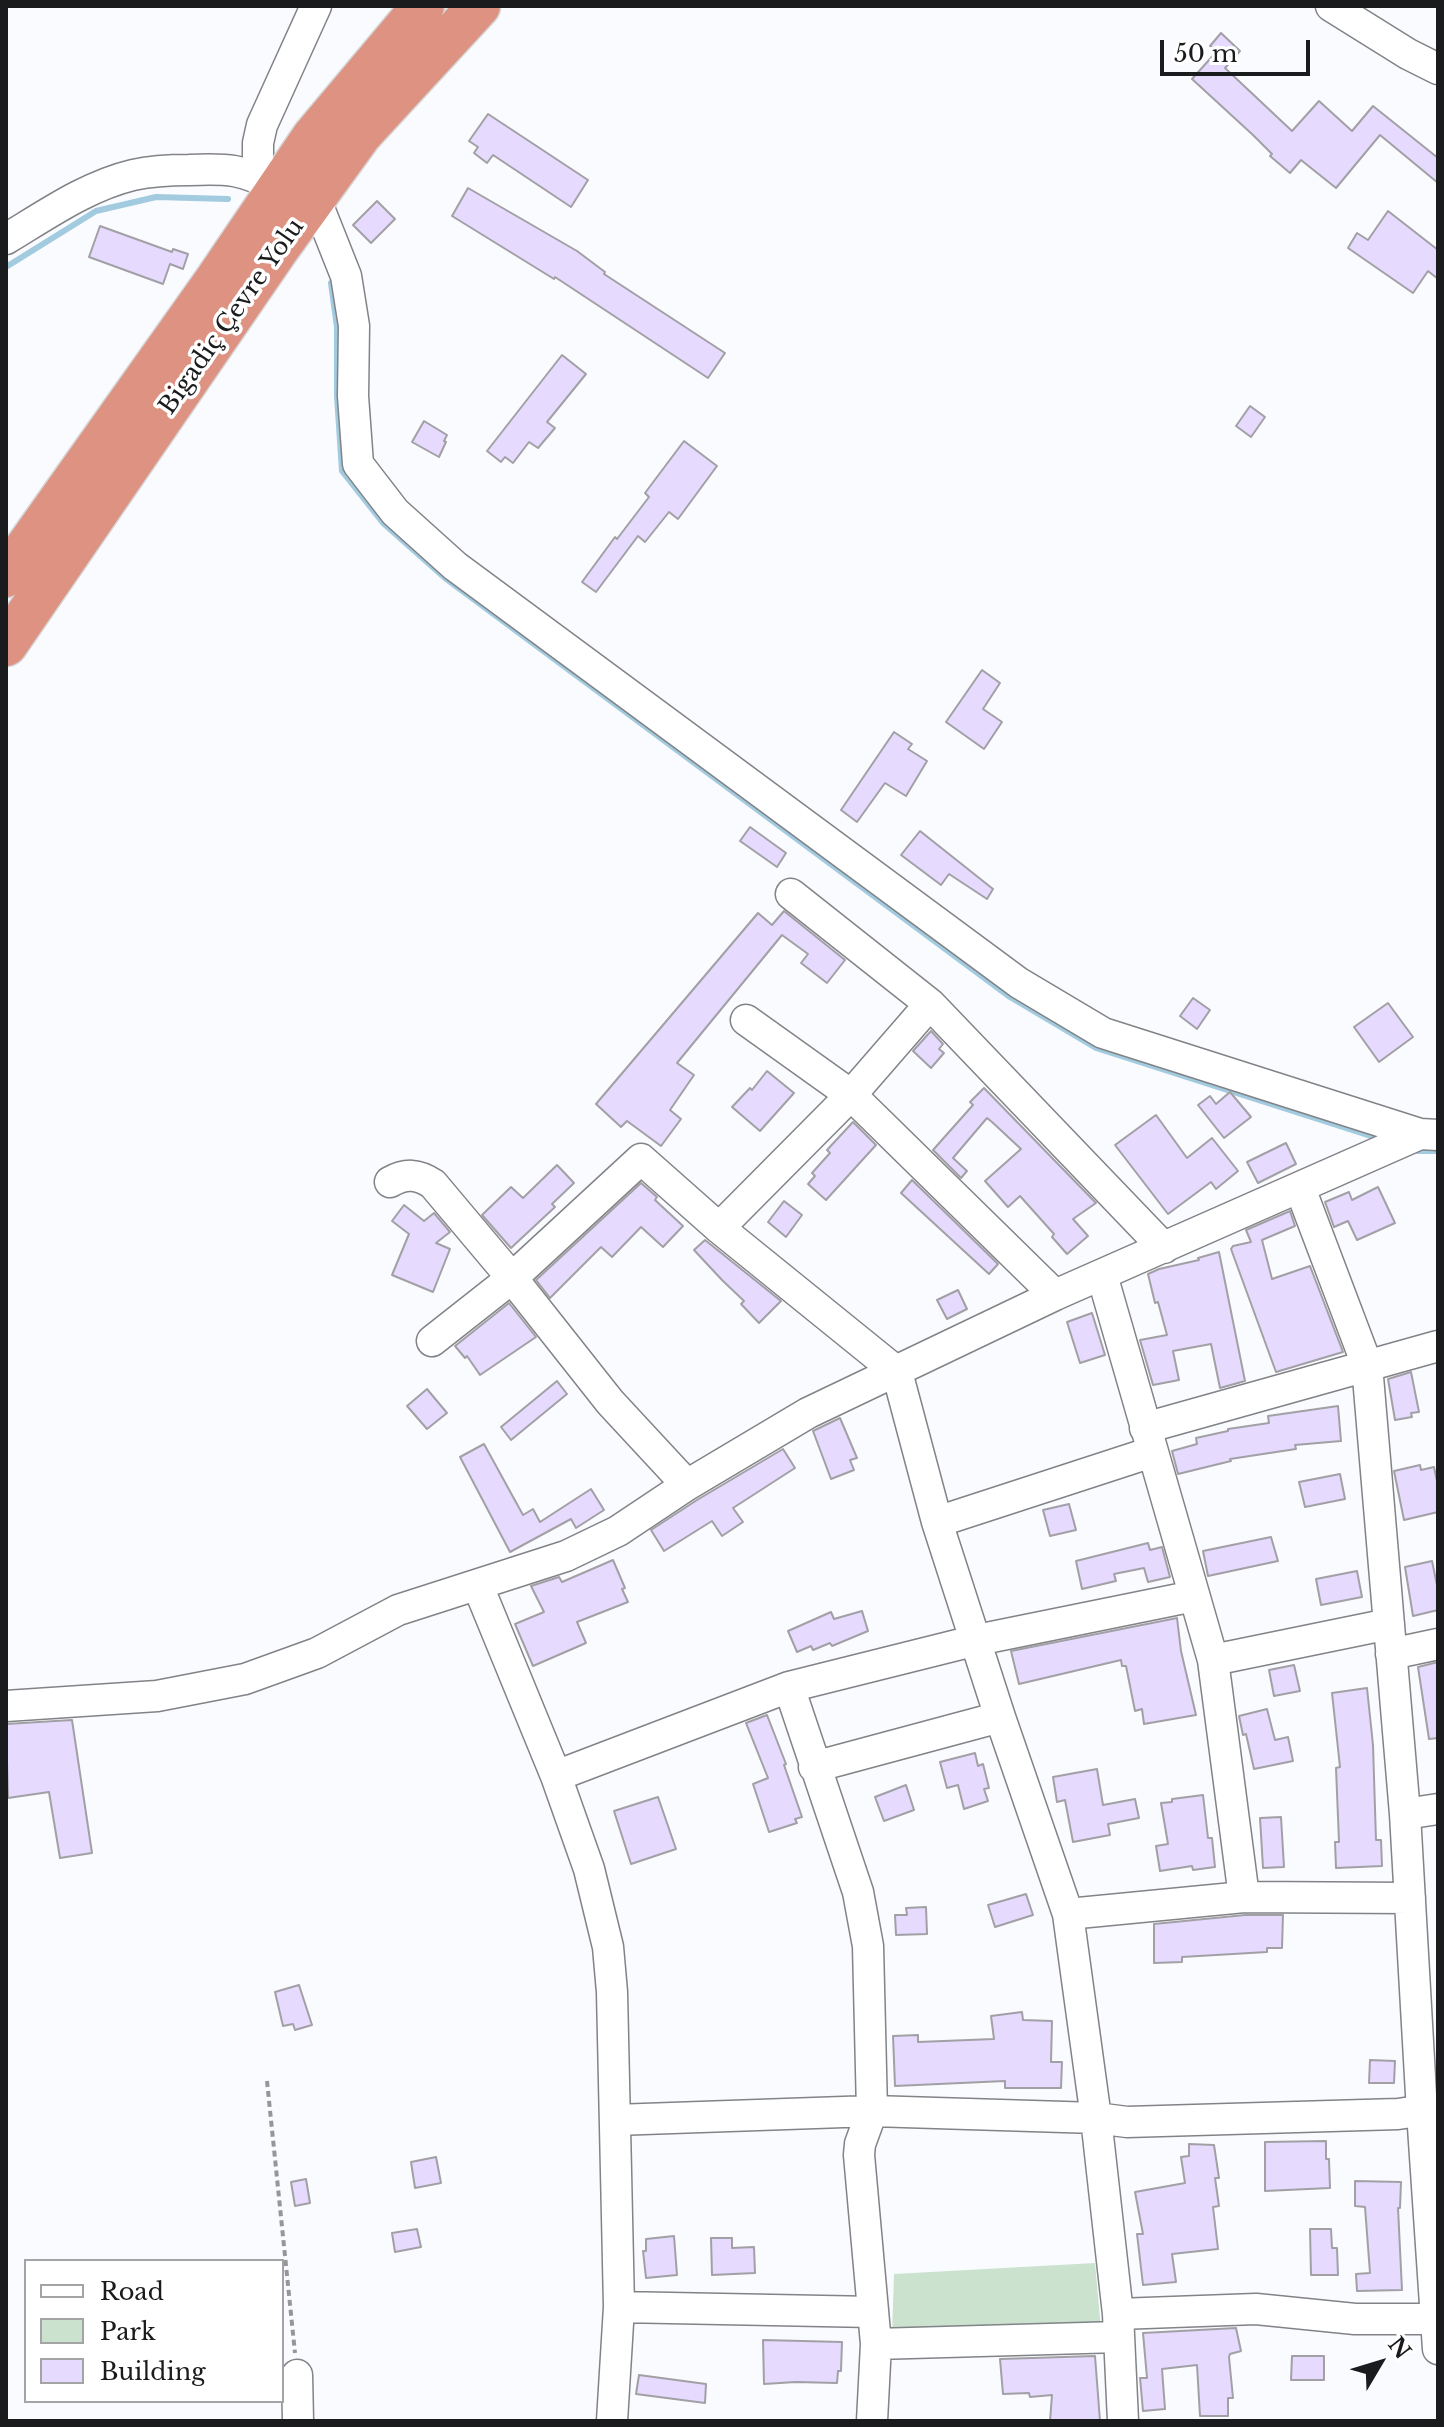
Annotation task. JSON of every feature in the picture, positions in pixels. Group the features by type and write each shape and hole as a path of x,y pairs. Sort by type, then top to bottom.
{"highway":[{"name":"Bigadiç Çevre Yolu","path":"6,645 313,137 423,6"},
{"name":"Bigadiç Çevre Yolu","path":"6,576 284,188 361,134 479,6"}],"street":[{"path":"316,6 262,125 257,160 284,188 346,276 354,326 353,396 358,464 395,512 455,566 1019,983 1103,1033 1429,1134"},
{"path":"1331,6 1438,69"},
{"path":"6,239 67,202 101,185 133,175 220,168 239,171 284,188"},
{"path":"791,894 930,1004 1164,1248"},
{"path":"719,1228 851,1095 930,1004"},
{"path":"746,1020 851,1095 1055,1295"},
{"path":"6,1706 157,1696 245,1679 317,1653 398,1610 566,1556 618,1531 687,1485 808,1413 1055,1295 1429,1134"},
{"path":"432,1341 512,1278 641,1159 719,1228 897,1372 937,1522 1068,1914 1096,2118 1118,2326 1123,2421"},
{"path":"390,1182 408,1175 433,1184 602,1393 687,1485"},
{"path":"876,2344 1118,2326 1256,2309 1355,2319 1437,2337 1430,2110 1367,1365 1300,1188"},
{"path":"1102,1275 1213,1660 1244,1897"},
{"path":"937,1522 1149,1440 1367,1365 1438,1346"},
{"path":"478,1586 556,1776 589,1869 608,1947 612,1992 619,2307 612,2421"},
{"path":"556,1776 789,1687 977,1640 1194,1596"},
{"path":"1213,1660 1389,1624"},
{"path":"1391,1654 1438,1644"},
{"path":"789,1687 858,1892 865,1924 872,2111 859,2155 876,2344 872,2421"},
{"path":"814,1767 1000,1717"},
{"path":"1405,1814 1438,1809"},
{"path":"1068,1914 1244,1897 1410,1898"},
{"path":"615,2120 872,2111 1096,2118 1127,2122 1382,2115 1430,2110"},
{"path":"619,2307 873,2312"},
{"path":"297,2375 298,2421"}],"path":[{"path":"267,2081 297,2375"}],"green space":[{"path":"1095,2263 1101,2330 892,2335 894,2274"}],"building":[{"path":"1221,33 1240,51 1225,68 1292,131 1319,101 1352,131 1373,106 1438,158 1438,183 1380,135 1336,188 1301,160 1290,173 1192,79 1217,51 1210,46"},
{"path":"488,114 588,180 571,207 493,155 487,163 474,153 478,147 469,141"},
{"path":"468,188 577,251 604,274 725,353 708,378 555,277 452,216"},
{"path":"377,201 395,219 371,243 353,225"},
{"path":"1388,211 1438,250 1438,279 1428,271 1413,293 1348,248 1357,233 1368,240"},
{"path":"100,226 172,252 173,249 188,254 183,269 170,264 163,284 89,257"},
{"path":"562,355 586,374 547,422 555,428 538,448 529,442 513,463 505,457 501,462 487,451"},
{"path":"1250,406 1265,417 1251,437 1236,426"},
{"path":"424,421 447,435 439,457 412,442"},
{"path":"684,441 717,466 678,519 669,512 645,542 638,536 596,592 582,582 649,497 645,493"},
{"path":"982,670 1000,683 983,709 1002,722 984,749 946,722"},
{"path":"894,732 912,744 908,749 927,761 906,796 885,783 857,822 841,810"},
{"path":"750,827 786,853 777,867 740,841"},
{"path":"920,831 993,889 987,899 949,874 941,885 901,855"},
{"path":"784,911 845,960 827,983 801,963 808,954 782,935 677,1063 694,1075 670,1110 681,1119 661,1146 627,1121 621,1127 596,1104 758,913 772,925"},
{"path":"1193,998 1210,1010 1197,1029 1180,1016"},
{"path":"1388,1003 1413,1037 1379,1062 1354,1027"},
{"path":"931,1031 943,1044 939,1049 944,1053 931,1068 913,1051"},
{"path":"767,1071 794,1093 760,1131 732,1107 750,1088 752,1090"},
{"path":"984,1088 1096,1203 1073,1219 1088,1236 1067,1254 1052,1237 1054,1234 1020,1196 1008,1207 985,1181 1021,1149 987,1118 953,1158 967,1171 961,1178 933,1150"},
{"path":"1230,1092 1251,1117 1224,1138 1198,1105 1210,1096 1216,1104"},
{"path":"1156,1115 1187,1158 1212,1138 1238,1171 1216,1189 1211,1182 1168,1214 1115,1145"},
{"path":"853,1122 876,1145 826,1200 808,1184 815,1176 812,1173 830,1153 827,1150"},
{"path":"1286,1143 1296,1164 1258,1183 1247,1162"},
{"path":"557,1165 574,1183 552,1204 555,1207 511,1248 482,1215 511,1187 523,1198"},
{"path":"912,1180 998,1264 989,1274 901,1193"},
{"path":"641,1183 683,1226 663,1247 641,1227 612,1257 601,1247 550,1298 536,1280"},
{"path":"1378,1187 1395,1223 1357,1240 1348,1221 1334,1227 1325,1202 1349,1192 1352,1200"},
{"path":"784,1201 802,1215 786,1237 768,1222"},
{"path":"404,1205 424,1221 434,1213 450,1232 436,1243 450,1249 433,1292 392,1275 409,1234 392,1221"},
{"path":"1290,1211 1295,1226 1262,1240 1272,1279 1310,1266 1343,1352 1276,1372 1231,1249 1251,1242 1246,1230"},
{"path":"705,1240 781,1301 759,1323 741,1304 744,1301 694,1250"},
{"path":"1219,1252 1245,1381 1220,1388 1211,1344 1173,1351 1179,1380 1153,1385 1140,1340 1167,1335 1148,1274"},
{"path":"958,1290 967,1309 947,1319 937,1300"},
{"path":"509,1303 536,1337 480,1375 467,1356 465,1358 455,1346"},
{"path":"1092,1313 1105,1355 1080,1363 1067,1322"},
{"path":"1411,1372 1419,1412 1411,1413 1412,1417 1395,1420 1388,1379"},
{"path":"557,1381 567,1394 511,1440 501,1427"},
{"path":"427,1389 447,1413 427,1429 407,1406"},
{"path":"1338,1406 1341,1441 1295,1445 1296,1449 1230,1459 1178,1474 1172,1451 1197,1444 1196,1438 1269,1423 1268,1416"},
{"path":"840,1418 857,1458 850,1460 854,1470 831,1479 813,1431"},
{"path":"484,1444 523,1515 533,1509 540,1522 591,1489 604,1510 576,1528 571,1519 510,1552 460,1457"},
{"path":"783,1449 795,1468 733,1508 743,1522 722,1536 712,1521 664,1551 651,1530"},
{"path":"1420,1465 1421,1470 1434,1467 1438,1512 1404,1520 1394,1471"},
{"path":"1340,1474 1345,1499 1305,1507 1299,1482"},
{"path":"1069,1504 1076,1530 1050,1536 1043,1510"},
{"path":"1271,1537 1278,1561 1208,1576 1203,1551"},
{"path":"1148,1543 1150,1550 1162,1547 1170,1577 1148,1582 1144,1568 1114,1574 1116,1581 1082,1589 1076,1561"},
{"path":"613,1560 628,1602 577,1622 586,1643 533,1666 515,1624 544,1612 531,1586 559,1577 562,1582"},
{"path":"1432,1561 1438,1590 1438,1610 1413,1616 1405,1567"},
{"path":"1357,1571 1362,1597 1321,1605 1316,1579"},
{"path":"862,1611 868,1631 832,1646 830,1643 813,1650 811,1646 797,1652 788,1631 831,1612 834,1619"},
{"path":"1177,1618 1181,1651 1196,1715 1144,1724 1142,1709 1135,1711 1126,1666 1122,1666 1121,1660 1019,1684 1011,1651"},
{"path":"1438,1662 1438,1738 1429,1739 1418,1667"},
{"path":"1294,1665 1300,1691 1274,1696 1269,1670"},
{"path":"1367,1688 1373,1745 1376,1840 1381,1840 1382,1866 1336,1868 1335,1842 1339,1842 1336,1768 1340,1767 1332,1693"},
{"path":"1267,1709 1275,1740 1288,1737 1293,1761 1254,1769 1239,1716"},
{"path":"767,1715 802,1817 795,1819 797,1823 769,1832 753,1784 768,1778 746,1723"},
{"path":"72,1720 92,1853 60,1858 49,1792 8,1798 6,1724"},
{"path":"975,1753 978,1766 983,1764 989,1788 984,1789 988,1801 964,1809 958,1785 947,1788 940,1762"},
{"path":"1097,1769 1103,1805 1135,1799 1139,1818 1108,1824 1110,1835 1073,1842 1065,1800 1057,1802 1053,1777"},
{"path":"906,1785 914,1810 884,1821 875,1797"},
{"path":"1203,1795 1215,1867 1193,1870 1192,1866 1160,1871 1156,1846 1168,1844 1161,1803"},
{"path":"658,1797 676,1849 631,1864 614,1811"},
{"path":"1281,1817 1284,1867 1263,1868 1260,1818"},
{"path":"1026,1894 1033,1915 995,1927 988,1905"},
{"path":"926,1907 927,1934 896,1935 895,1915 907,1915 906,1908"},
{"path":"1245,1915 1283,1915 1282,1948 1267,1948 1267,1952 1182,1957 1182,1962 1154,1963 1154,1924"},
{"path":"299,1985 312,2025 295,2030 293,2024 283,2026 275,1992"},
{"path":"1022,2012 1023,2020 1052,2021 1051,2062 1062,2062 1061,2088 1005,2088 1005,2081 895,2086 893,2036 918,2035 918,2042 994,2039 991,2016"},
{"path":"1370,2060 1395,2061 1394,2083 1369,2083"},
{"path":"1326,2141 1330,2188 1265,2191 1265,2142"},
{"path":"1189,2144 1214,2145 1219,2178 1215,2178 1219,2206 1213,2207 1218,2249 1172,2254 1176,2282 1143,2285 1137,2234 1143,2234 1135,2192 1185,2183 1181,2157 1189,2156"},
{"path":"436,2157 441,2183 415,2188 411,2162"},
{"path":"306,2179 310,2203 295,2206 291,2182"},
{"path":"1355,2181 1401,2182 1398,2208 1402,2290 1357,2291 1356,2274 1370,2273 1365,2207 1355,2206"},
{"path":"417,2229 421,2247 395,2252 392,2233"},
{"path":"1310,2229 1331,2229 1332,2248 1337,2248 1338,2275 1311,2275"},
{"path":"674,2236 677,2275 646,2278 643,2251 646,2251 646,2239"},
{"path":"711,2238 732,2238 732,2248 754,2247 755,2273 712,2275"},
{"path":"1236,2328 1241,2351 1229,2357 1233,2398 1228,2398 1228,2416 1200,2416 1197,2365 1162,2369 1165,2409 1143,2411 1140,2378 1147,2378 1143,2333"},
{"path":"763,2340 842,2342 841,2371 838,2371 837,2383 764,2384"},
{"path":"1095,2356 1100,2421 1050,2421 1052,2395 1030,2397 1029,2393 1003,2394 1000,2359"},
{"path":"1292,2356 1324,2356 1324,2380 1291,2380"},
{"path":"639,2375 706,2384 705,2403 636,2394"}],"waterway":[{"path":"6,267 96,211 156,197 228,199"},
{"path":"331,283 337,327 342,471 383,523 445,578 1010,997 1096,1048 1377,1138"},
{"path":"1418,1151 1438,1151"}]}
